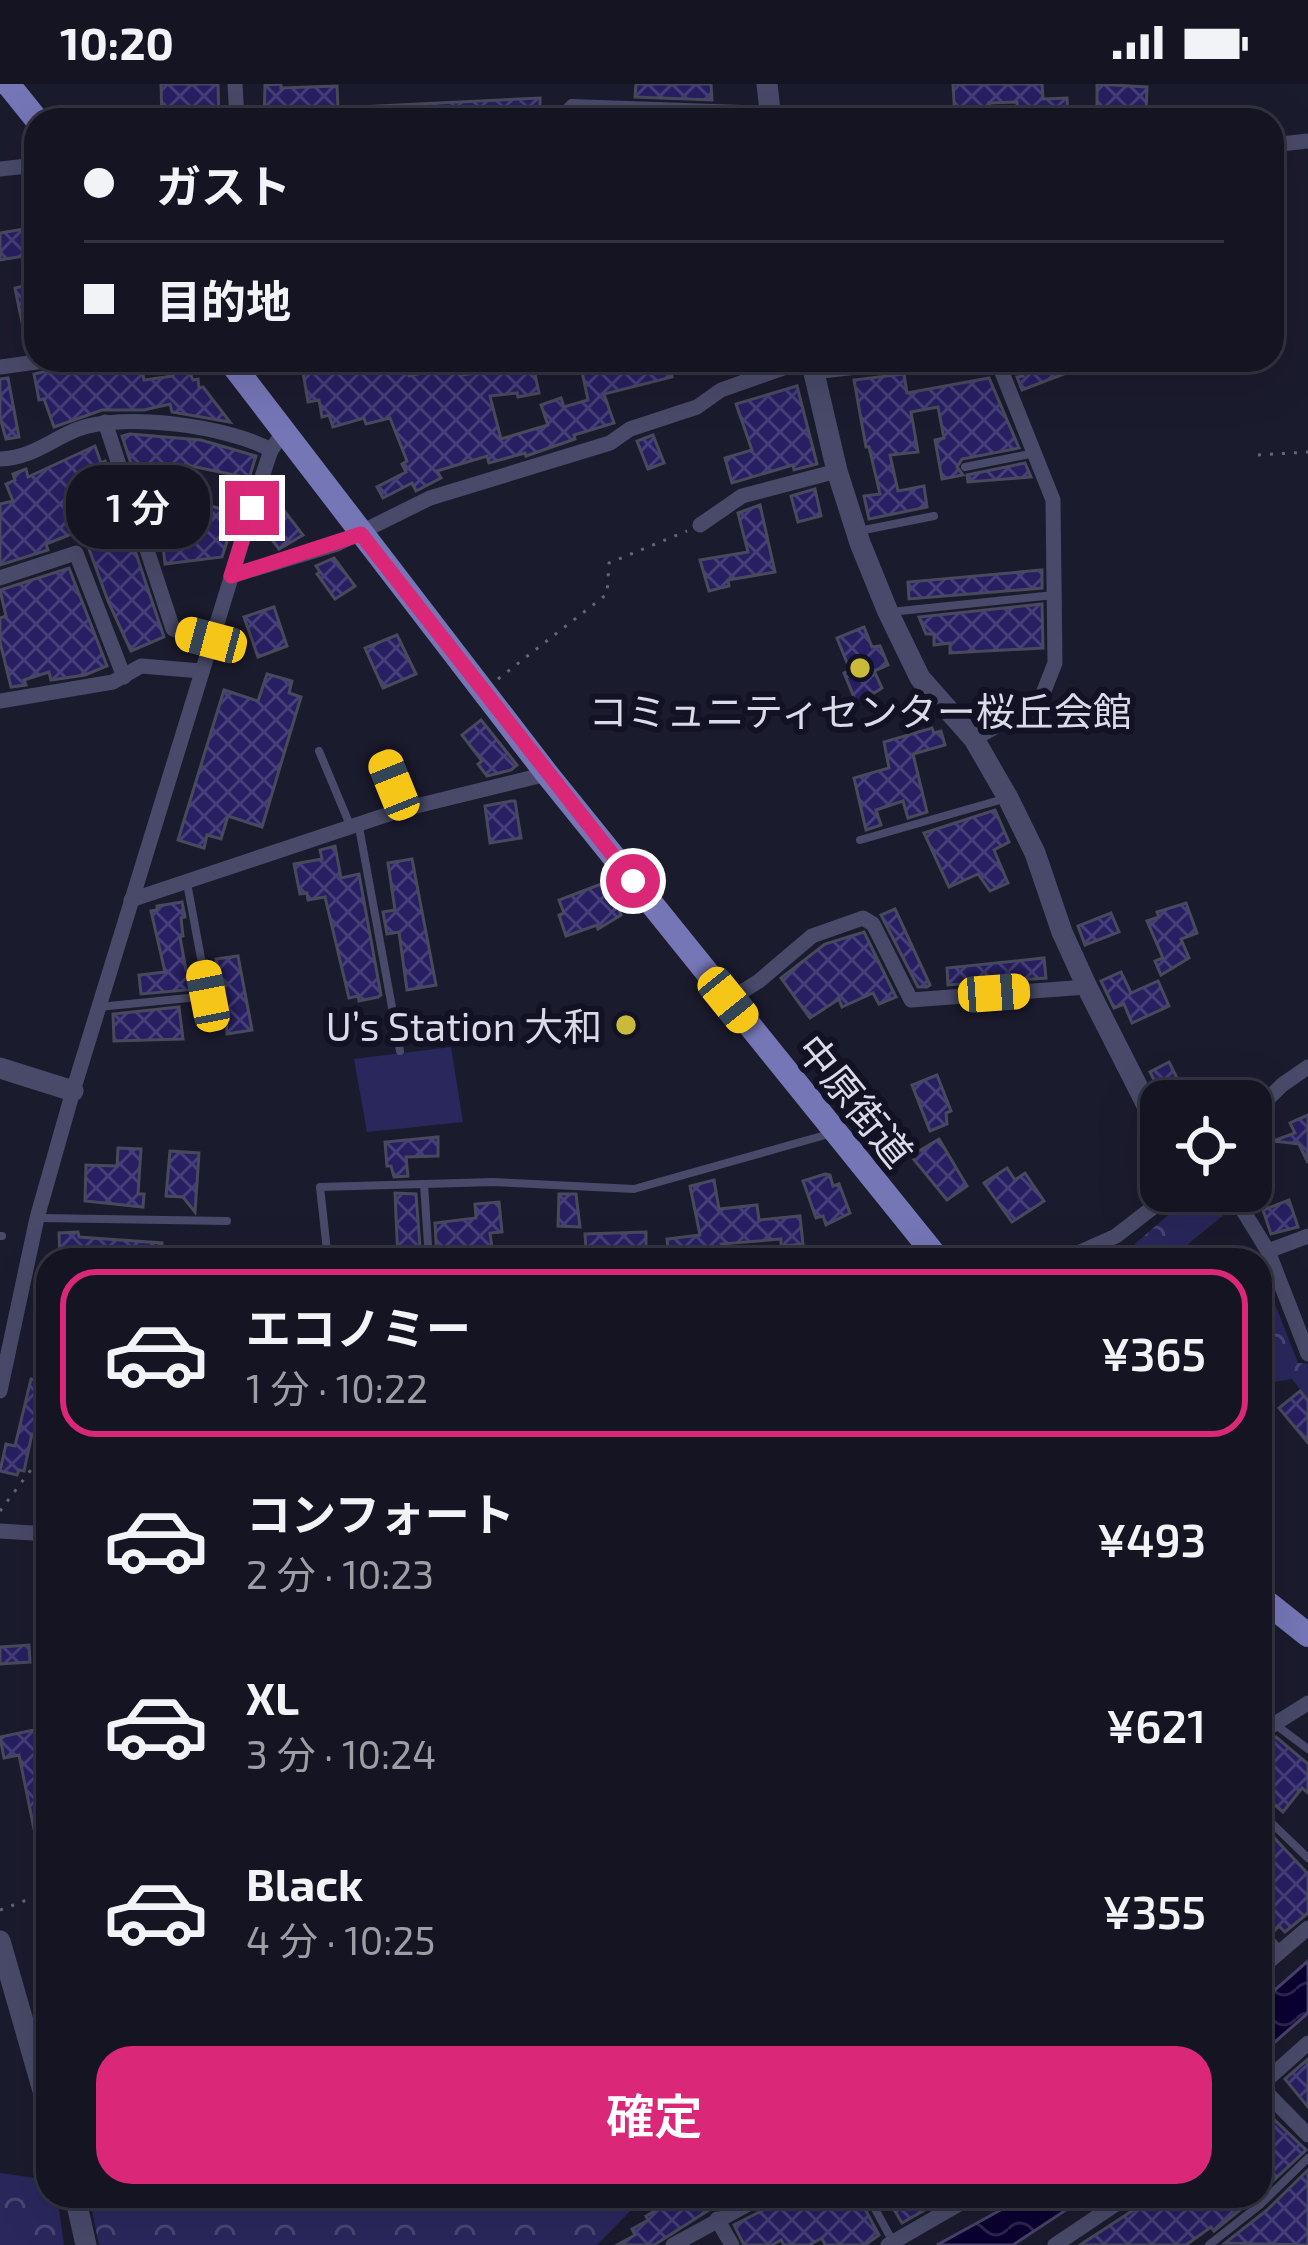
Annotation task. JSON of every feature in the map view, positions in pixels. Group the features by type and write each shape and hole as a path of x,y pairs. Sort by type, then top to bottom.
{"main road":[{"name":"中原街道","path":"237,372 277,441 361,534 547,774 929,1248"},
{"path":"1272,1606 1308,1635"}],"street":[{"path":"231,576 361,534 430,497 610,443 630,430 697,407 721,390 783,372"},
{"path":"812,372 856,532 888,612 920,678 974,740 1009,798 1062,932 1140,1092"},
{"path":"974,740 1040,700 1055,663 1053,500 1002,372"},
{"path":"105,422 173,629 211,640"},
{"path":"0,459 34,454 76,430 105,422 170,424 256,442 277,441 73,1091 37,1218 0,1391"},
{"path":"700,525 742,496 837,471"},
{"path":"0,578 76,553 124,676"},
{"path":"0,700 124,676 141,666 202,670"},
{"path":"131,900 404,809 547,774"},
{"path":"728,1000 759,981 812,936 863,918 873,924 911,1000 1087,987"},
{"path":"1272,1095 1308,1067"},
{"path":"0,1068 73,1091"},
{"path":"1090,1248 1117,1236 1147,1212"},
{"path":"1244,1212 1266,1248"},
{"path":"1272,1250 1308,1236"},
{"path":"1272,1260 1303,1323 1308,1354"},
{"path":"0,1532 36,1534"},
{"path":"1272,1726 1308,1703"},
{"path":"1272,1958 1308,1928"},
{"path":"0,1941 36,2063"},
{"path":"1272,1946 1278,1953"},
{"path":"1272,2075 1308,2043"},
{"path":"1272,2098 1308,2135"},
{"path":"77,2208 86,2245"},
{"path":"673,2245 739,2208"},
{"path":"891,2244 952,2208"},
{"path":"1055,2245 1109,2208"},
{"path":"717,2219 732,2245"}],"lane":[{"path":"566,108 571,103 684,108"},
{"path":"965,467 1037,453"},
{"path":"856,532 934,515"},
{"path":"888,612 1056,595"},
{"path":"320,751 355,826 400,1051"},
{"path":"384,761 404,809"},
{"path":"860,840 1009,798"},
{"path":"98,1007 208,996 187,882"},
{"path":"327,1248 320,1187 493,1182 634,1189 836,1132"},
{"path":"424,1184 428,1248"},
{"path":"37,1218 227,1221"},
{"path":"1272,1731 1308,1750"},
{"path":"1272,1824 1308,1858"},
{"path":"1272,2193 1308,2158"},
{"path":"874,2208 891,2244"},
{"path":"1209,2245 1256,2208"}],"path":[{"path":"1258,455 1308,452"},
{"path":"483,691 607,594 608,563 700,525"},
{"path":"0,1511 36,1463"},
{"path":"0,1910 36,1896"}],"green space":[{"path":"451,1047 463,1122 367,1132 354,1059"},
{"path":"1172,1212 1227,1212 1188,1244 1190,1248 1130,1248"},
{"path":"1272,1297 1298,1363 1308,1364 1308,1399 1292,1379 1272,1382"},
{"path":"0,2173 36,2178 36,2208 59,2208 64,2245 0,2245"},
{"path":"91,2208 633,2208 597,2245 99,2245"}],"water":[{"path":"1308,1961 1308,2013 1272,2044 1272,1992"},
{"path":"1004,2208 1069,2208 1013,2245 937,2245"}],"building":[{"path":"161,84 218,84 219,108 162,108"},
{"path":"636,84 711,84 712,100 635,97"},
{"path":"953,84 1042,84 1043,99 1067,98 1067,108 1017,108 1017,102 954,108"},
{"path":"1097,84 1147,87 1146,108 1097,108"},
{"path":"265,85 337,86 338,108 264,108"},
{"path":"540,98 540,108 338,108"},
{"path":"24,229 24,256 0,260 0,233"},
{"path":"24,286 24,332 15,288"},
{"path":"142,372 144,380 190,372 230,422 172,412 170,404 144,410 102,410 54,427 44,399 39,400 34,374"},
{"path":"303,372 408,372 409,376 535,372 539,393 490,396 501,439 548,425 541,405 561,398 564,407 588,400 582,372 671,372 672,377 604,394 614,423 526,456 489,463 487,456 437,471 441,478 416,491 412,483 383,498 377,487 406,472 402,464 407,461 390,418 366,424 364,418 333,427 329,415 322,417 319,400 308,402"},
{"path":"1021,372 1069,372 1022,390 1017,377 1023,376"},
{"path":"904,374 907,393 989,378 1019,448 962,459 957,467 963,475 942,479 935,440 944,438 938,407 911,412 918,452 890,455 898,491 924,486 927,507 869,519 864,496 880,494 854,380"},
{"path":"8,378 19,437 6,439 0,417 0,379"},
{"path":"797,386 817,464 794,470 793,465 732,483 725,458 752,450 736,404"},
{"path":"653,435 664,463 648,469 637,441"},
{"path":"122,436 201,440 256,456 249,478 186,465 196,501 236,514 222,557 165,564 160,519 152,497 143,500"},
{"path":"95,446 101,463 105,461 164,637 131,651 82,530 46,544 48,550 0,565 0,504 13,501 6,484 15,480 13,474 26,469 28,477"},
{"path":"1025,463 1031,477 968,482 967,475"},
{"path":"815,489 821,516 798,522 791,496"},
{"path":"279,504 303,535 279,549 260,524"},
{"path":"760,505 775,572 728,580 729,586 709,591 700,560 748,552 738,513"},
{"path":"334,558 355,586 335,599 316,566"},
{"path":"69,568 107,666 51,680 49,672 24,680 26,685 11,687 0,642 0,618 6,616 0,590"},
{"path":"1042,570 1042,588 909,599 908,582"},
{"path":"1042,604 1043,648 950,653 950,643 934,645 934,634 926,634 919,617"},
{"path":"274,607 287,646 258,657 244,617"},
{"path":"864,627 872,647 880,646 888,665 874,671 882,688 857,704 837,638"},
{"path":"397,635 416,674 383,688 365,648"},
{"path":"267,674 292,681 289,693 301,697 262,827 228,816 221,839 207,835 204,848 178,840 224,690 258,701"},
{"path":"481,720 517,765 511,770 487,776 478,764 482,761 462,735"},
{"path":"932,728 934,733 941,731 945,745 913,754 927,812 908,818 903,801 876,810 881,825 866,830 854,778 889,768 884,742"},
{"path":"515,801 521,838 490,843 485,806"},
{"path":"995,810 1009,842 994,850 1008,883 990,891 978,874 949,887 924,833"},
{"path":"335,846 341,878 359,874 378,997 349,998 325,897 308,900 307,893 300,894 294,864 322,859 320,850"},
{"path":"412,859 436,985 407,990 399,932 387,934 383,912 395,910 388,863"},
{"path":"609,881 621,915 598,929 597,925 566,936 559,900"},
{"path":"182,902 185,917 181,918 180,937 186,970 195,969 198,989 141,994 139,975 165,972 151,911"},
{"path":"1186,903 1197,933 1181,939 1189,958 1161,975 1155,961 1163,958 1147,921 1159,917 1157,912"},
{"path":"895,909 927,987 918,987 881,915"},
{"path":"1111,913 1119,932 1085,945 1078,926"},
{"path":"864,932 896,997 879,1004 873,993 842,1007 839,999 810,1018 781,978 825,944"},
{"path":"238,956 252,1030 227,1034 224,981 214,983 211,967 218,967 216,959"},
{"path":"1044,958 1046,978 948,985 947,968"},
{"path":"1121,972 1131,993 1158,981 1169,1006 1132,1023 1124,1004 1114,1008 1101,981"},
{"path":"179,1007 183,1039 114,1041 113,1014"},
{"path":"1169,1062 1178,1080 1154,1080 1150,1072"},
{"path":"937,1075 951,1111 946,1113 947,1124 930,1131 912,1085"},
{"path":"1308,1115 1308,1163 1299,1144 1273,1141 1295,1133 1290,1123"},
{"path":"438,1137 438,1156 406,1157 408,1176 394,1177 387,1166 385,1142"},
{"path":"939,1139 967,1186 947,1200 911,1156"},
{"path":"118,1148 141,1149 138,1194 144,1194 143,1207 85,1201 86,1165 117,1166"},
{"path":"170,1151 199,1153 195,1212 183,1197 166,1196"},
{"path":"1007,1168 1015,1180 1025,1173 1044,1201 1012,1222 984,1183"},
{"path":"830,1175 833,1186 839,1184 850,1213 826,1225 823,1216 816,1218 803,1181"},
{"path":"714,1180 719,1209 757,1205 759,1220 800,1216 803,1244 781,1246 781,1239 721,1244 722,1248 668,1248 667,1239 700,1235 690,1186"},
{"path":"395,1193 416,1194 420,1248 397,1248"},
{"path":"559,1194 576,1194 580,1227 558,1226"},
{"path":"1289,1200 1298,1227 1271,1234 1264,1212 1272,1212 1272,1207"},
{"path":"499,1202 502,1232 490,1233 492,1248 436,1248 435,1223 476,1218 475,1204"},
{"path":"646,1232 646,1247 586,1248 585,1234"},
{"path":"59,1233 162,1243 162,1248 60,1248"},
{"path":"31,1379 36,1380 36,1435 32,1434 24,1471 17,1475 0,1471 6,1444 15,1446"},
{"path":"1300,1391 1308,1401 1308,1443 1279,1408"},
{"path":"29,1645 30,1662 0,1664 0,1647"},
{"path":"36,1730 36,1830 19,1755 4,1758 0,1737"},
{"path":"1276,1737 1308,1764 1308,1793 1302,1788 1283,1812 1272,1802 1272,1739"},
{"path":"1272,1835 1308,1874 1308,1913 1285,1932 1279,1926 1274,1931"},
{"path":"1308,2059 1308,2107 1285,2079"},
{"path":"1272,2117 1306,2150 1272,2182"},
{"path":"1308,2170 1308,2245 1225,2243 1272,2208"},
{"path":"660,2208 712,2208 654,2245 617,2245 635,2235 632,2229 648,2220 646,2216"},
{"path":"767,2208 864,2208 879,2235 865,2245 825,2245 822,2238 809,2245 784,2245 781,2240 772,2245 744,2245 734,2225"},
{"path":"893,2208 928,2208 902,2223"},
{"path":"1136,2208 1242,2208 1214,2231 1211,2227 1186,2245 1080,2245"}],"place":[{"name":"コミュニティセンター桜丘会館","path":"860,668"},
{"name":"U’s Station 大和","path":"626,1025"}],"route":[{"path":"252,508 231,576 361,534 633,881"}]}
